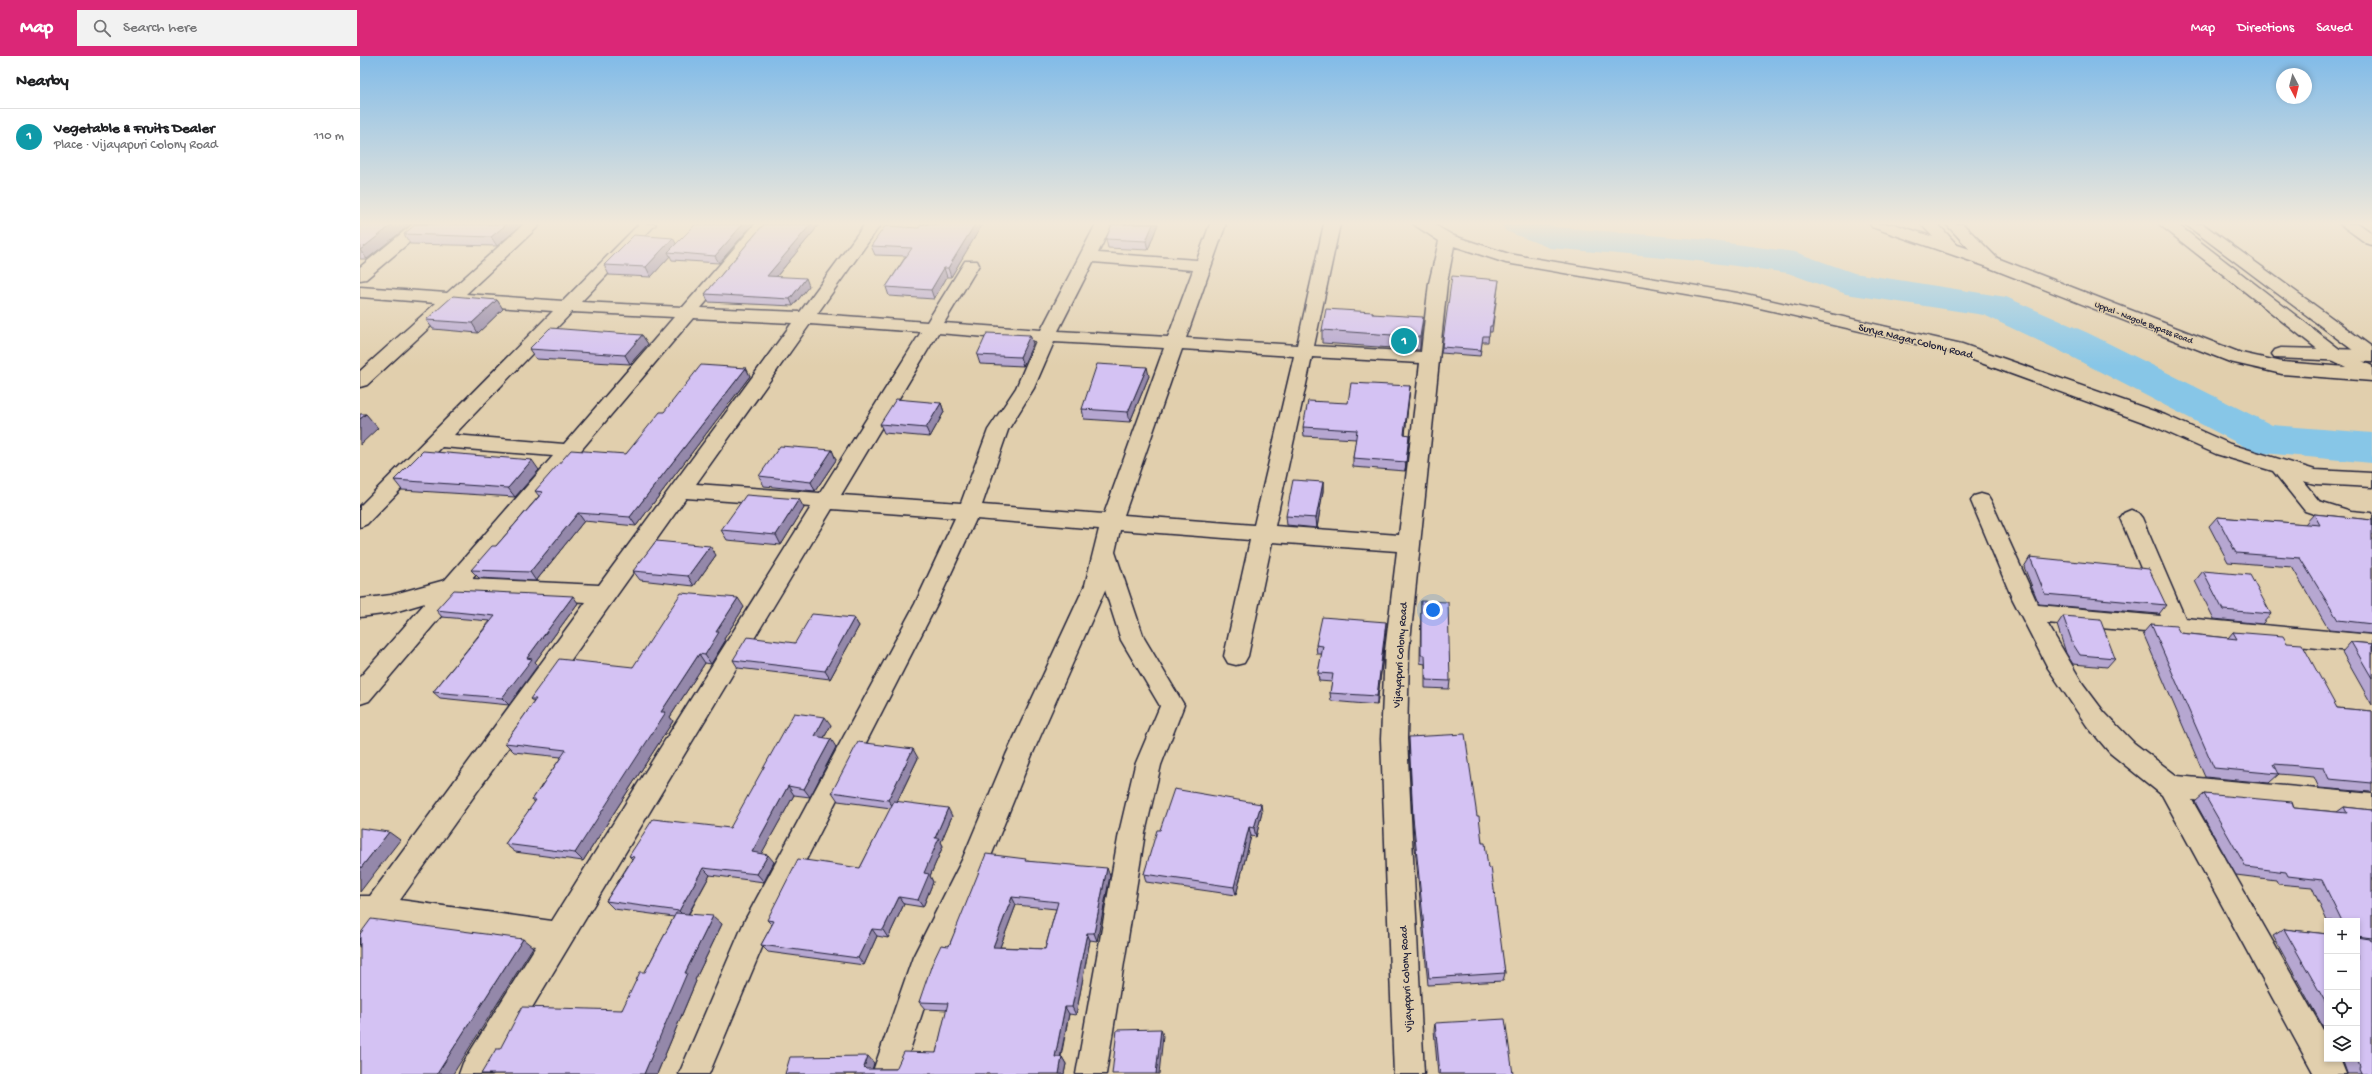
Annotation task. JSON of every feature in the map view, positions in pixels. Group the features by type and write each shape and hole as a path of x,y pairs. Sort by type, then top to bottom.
{"street":[{"path":"360,381 481,272"},
{"path":"360,519 603,272"},
{"path":"360,694 724,272"},
{"path":"360,932 368,908 604,594 838,272"},
{"path":"474,1074 967,272"},
{"path":"694,1074 755,930 926,604 969,511 998,430 1025,388 1048,336 1080,272"},
{"path":"887,1074 924,967 973,866 1096,585 1111,523 1201,272"},
{"path":"1236,656 1262,533 1322,272"},
{"name":"Vijayapuri Colony Road","path":"1409,1074 1394,739 1398,651 1438,283 1441,272"},
{"name":"Surya Nagar Colony Road","path":"1584,272 1738,298 1956,348 2158,420 2223,449 2315,477 2372,480"},
{"name":"Uppal - Nagole Bypass Road","path":"2015,272 2236,358 2282,368 2372,374"},
{"name":"Uppal - Nagole Bypass Road","path":"2049,272 2244,349 2268,354 2372,356"},
{"path":"2228,272 2336,355 2372,374"},
{"path":"2257,272 2372,356"},
{"path":"360,292 569,307 804,318 1048,336 1176,342 1430,358"},
{"path":"438,440 569,451"},
{"path":"2280,466 2312,506 2350,518 2372,521"},
{"path":"680,490 1409,544"},
{"path":"1981,502 2048,649 2080,700 2119,746 2171,787 2331,1074"},
{"path":"2131,518 2177,626"},
{"path":"1091,1074 1132,833 1148,765 1172,705 1133,640 1104,552"},
{"path":"360,608 391,604 453,586 604,594"},
{"path":"2031,613 2372,644"},
{"path":"2171,787 2372,806"},
{"path":"368,908 559,936"}],"building":[{"path":"724,272 771,272 767,276 806,278 790,299 705,294"},
{"path":"896,272 942,272 931,290 886,287"},
{"path":"1452,276 1499,280 1492,326 1490,326 1489,336 1483,336 1481,350 1442,347"},
{"path":"453,296 497,300 472,323 426,320"},
{"path":"1326,309 1373,312 1372,314 1423,317 1420,337 1322,330"},
{"path":"550,328 642,335 625,355 529,349"},
{"path":"987,333 1030,335 1020,357 977,355"},
{"path":"1097,364 1147,367 1128,412 1082,409"},
{"path":"701,365 746,368 630,517 578,513 530,572 471,570 492,546 496,546 543,492 535,491 571,450 626,454 660,412 664,412"},
{"path":"1351,383 1410,386 1404,434 1409,435 1406,462 1353,458 1357,430 1303,427 1308,401 1348,403"},
{"path":"896,399 941,403 926,428 880,424"},
{"path":"360,414 366,414 360,419"},
{"path":"780,446 832,450 811,482 759,476"},
{"path":"423,451 532,460 508,488 394,480"},
{"path":"1293,480 1323,482 1316,518 1286,516"},
{"path":"746,495 799,499 776,535 721,530"},
{"path":"2314,514 2372,520 2372,624 2338,620 2300,558 2236,553 2217,517 2320,525"},
{"path":"656,541 710,546 688,576 633,571"},
{"path":"2030,557 2149,569 2166,605 2045,594"},
{"path":"2203,571 2250,575 2271,614 2223,610"},
{"path":"454,590 573,596 527,658 532,659 502,698 433,692 495,616 436,610"},
{"path":"681,593 738,598 716,632 719,632 705,655 699,654 661,712 666,712 575,853 505,844 536,800 532,800 566,750 505,743 536,699 530,699 559,659 633,667"},
{"path":"1421,601 1448,602 1450,681 1426,680 1425,655 1421,655"},
{"path":"812,614 854,618 825,671 733,660 747,637 795,643"},
{"path":"2063,616 2100,619 2115,658 2080,655 2073,644"},
{"path":"1322,617 1386,622 1377,696 1330,693 1333,674 1318,673 1323,646 1316,645"},
{"path":"2151,624 2176,626 2180,633 2237,639 2233,632 2283,636 2287,643 2302,644 2337,708 2372,711 2372,783 2329,779 2324,768 2274,764 2279,774 2214,768"},
{"path":"2351,642 2372,644 2372,678"},
{"path":"794,713 825,717 815,736 831,739 804,789 788,786 752,852 768,855 757,874 703,868 679,911 606,901 634,857 629,856 653,819 730,828"},
{"path":"1465,734 1482,843 1485,843 1488,868 1491,867 1505,973 1429,978 1413,817 1409,737"},
{"path":"858,742 913,749 888,800 832,792"},
{"path":"1174,789 1261,804 1254,828 1249,827 1234,887 1144,874 1157,830 1160,830"},
{"path":"2204,794 2292,802 2294,808 2347,813 2344,807 2372,810 2372,938 2360,936 2360,918 2341,918 2322,880 2288,876 2286,872 2246,867"},
{"path":"894,801 948,808 935,838 939,838 924,873 929,874 918,900 899,897 883,930 872,929 858,958 761,945 774,921 767,920 798,859 860,868"},
{"path":"360,828 389,832 360,869"},
{"path":"986,854 1026,859 1025,861 1107,868 1094,933 1087,933 1072,1007 1065,1007 1055,1057 1062,1057 1059,1074 785,1074 790,1057 868,1056 864,1067 866,1069 896,1069 904,1052 936,1053 948,1003 919,1002 932,964 941,945 949,946","holes":["1012,897 1058,902 1045,949 993,947"]},
{"path":"676,913 713,916 685,973 687,973 644,1074 481,1074 496,1049 500,1049 522,1007 622,1010 640,972 645,972"},
{"path":"371,919 523,939 437,1074 360,1074 360,934"},
{"path":"2284,929 2324,934 2324,1000"},
{"path":"2360,937 2370,939 2372,943 2372,1074 2361,1074 2359,1069 2360,1067 2358,1062 2360,1062"},
{"path":"1505,1019 1513,1074 1440,1074 1435,1023"},
{"path":"1161,1029 1156,1074 1112,1074 1117,1030"}],"waterway":[{"path":"1817,272 1846,283 1993,305 2074,342 2264,439 2372,448"}],"place":[{"name":"Vegetable & Fruits Dealer","path":"1404,341"}]}
